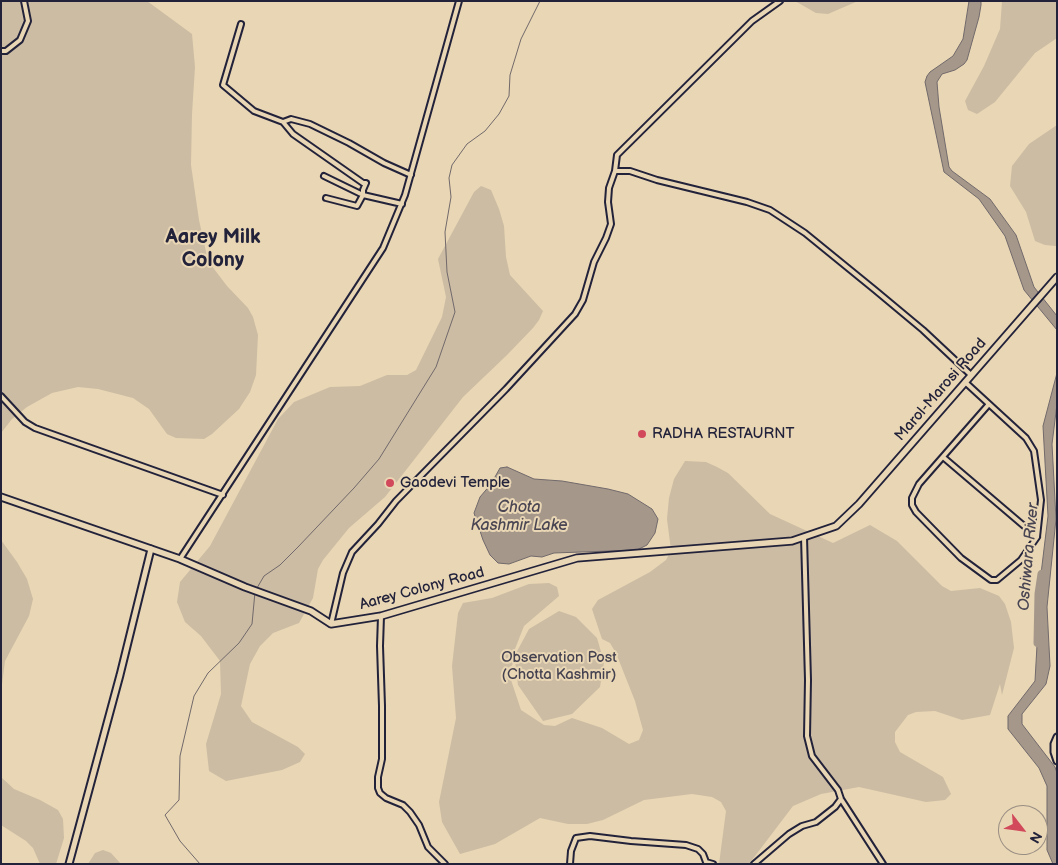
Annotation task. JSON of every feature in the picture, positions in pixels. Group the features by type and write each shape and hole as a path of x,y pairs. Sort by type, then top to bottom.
{"main road":[{"name":"Marol-Marosi Road","path":"859,504 1057,277"},
{"path":"1,497 180,559 245,587 311,610 331,624"},
{"name":"Aarey Colony Road","path":"331,624 381,616 577,558 792,541 836,526 859,504"}],"street":[{"path":"1,51 6,51 20,40 28,21 24,1"},
{"path":"180,559 383,248 402,204 411,175 459,1"},
{"path":"331,624 343,573 352,552 396,501 506,388 574,314 583,300 594,262 611,224 608,202 609,188 617,155 752,21 780,1"},
{"path":"241,24 223,85 254,111 283,122 293,134 366,184 357,206 326,198"},
{"path":"283,122 291,119 310,124 349,143 384,164 411,175"},
{"path":"614,171 630,172 747,202 770,210 805,233 882,296 923,330 971,375"},
{"path":"324,176 363,195 402,204"},
{"path":"965,382 989,404 1026,438 1034,451 1041,500 1037,537 1021,560 997,580 990,580 961,558 916,512 912,505 914,492 989,404"},
{"path":"1,396 25,422 35,428 223,495"},
{"path":"943,457 1037,537"},
{"path":"804,537 808,680 807,736 812,756 838,790 841,799 883,864"},
{"path":"69,864 120,675 151,549"},
{"path":"381,616 382,759 378,777 378,788 380,793 386,798 403,805 410,812 419,825 428,847 445,864"},
{"path":"1057,737 1054,744 1054,752 1057,760"},
{"path":"754,864 789,834 802,826 816,822 835,807 841,799"},
{"path":"570,864 576,838 590,836 686,845 698,849 703,854 706,862 713,864"}],"green space":[{"path":"1,1 147,1 192,34 195,67 191,165 199,220 208,261 227,286 248,308 253,317 258,335 256,375 250,392 239,409 204,439 176,438 167,434 149,409 133,398 98,389 78,387 52,393 27,407 12,419 1,433"},
{"path":"795,1 858,1 828,14 816,13"},
{"path":"1002,1 1057,1 1057,38 1035,53 995,102 977,114 968,110 965,101 984,66 1000,29"},
{"path":"1057,125 1056,246 1045,245 1035,241 1026,212 1010,186 1012,166 1029,144"},
{"path":"481,186 491,190 499,209 504,226 506,257 510,275 543,311 533,328 463,397 385,497 349,528 323,560 318,569 313,598 299,623 273,633 260,646 250,664 241,706 252,722 298,747 305,754 300,762 282,770 226,781 209,771 206,744 221,694 220,661 201,636 185,622 177,602 180,582 210,546 278,419 294,402 330,387 360,386 387,375 407,375 416,370 442,317 446,297 438,259 474,192"},
{"name":"Observation Post (Chotta Kashmir)","path":"685,461 706,462 728,473 770,514 833,543 870,525 897,541 942,586 951,591 980,588 999,596 1005,604 1011,622 1014,648 1002,695 1000,684 990,715 962,720 935,711 916,712 908,715 895,732 895,742 900,752 943,777 951,794 945,800 926,802 859,787 821,794 793,806 749,864 719,864 726,811 721,802 712,797 692,794 644,800 603,820 587,824 568,824 540,818 495,844 460,854 442,822 439,802 456,718 452,666 458,613 463,603 492,598 529,584 549,583 557,587 559,596 524,626 513,654 514,657 529,629 559,611 576,617 597,638 604,662 600,687 572,714 543,721 518,685 515,661 510,668 510,677 521,710 544,725 555,726 572,718 602,728 629,744 639,740 643,730 635,701 616,653 610,643 602,639 592,609 598,600 650,572 666,560 671,550 667,519 669,498 674,479"},
{"path":"1,540 27,579 33,599 29,616 5,661 1,692"},
{"path":"1,777 14,789 58,810 63,819 64,838 56,864 40,864 33,848 26,841 1,825"},
{"path":"103,850 111,853 121,864 88,864 95,853"}],"water":[{"path":"969,1 981,1 981,5 967,60 955,70 942,74 937,82 939,107 949,167 990,199 1016,235 1034,287 1057,316 1057,330 1024,290 1005,236 979,199 944,172 925,82 930,72 953,56 963,39"},
{"path":"1057,373 1057,404 1052,444 1056,519 1047,607 1050,666 1046,684 1022,714 1022,724 1055,767 1057,773 1057,864 1053,864 1048,852 1047,786 1039,768 1008,729 1008,716 1035,681 1041,574 1048,516 1043,426"},
{"name":"Chota Kashmir Lake","path":"507,467 534,479 562,481 628,494 652,509 658,519 655,533 647,545 637,550 554,553 542,557 531,556 509,564 498,563 490,555 474,513 480,497 491,484 500,468"}],"waterway":[{"path":"257,588 264,576 280,565 298,547 379,459 436,367 455,312 447,272 445,232 451,197 449,178 452,165 467,144 485,131 499,114 509,96 510,75 521,39 540,1"},
{"name":"Oshiwara River","path":"1038,643 1039,594 1042,574"},
{"path":"200,864 180,841 165,815 179,800 180,756 194,696 208,673 239,643 252,624 255,592"}],"place":[{"name":"RADHA RESTAURNT","path":"642,434"},
{"name":"Gaodevi Temple","path":"390,483"}],"district":[{"name":"Aarey Milk Colony","path":"213,250"}]}
